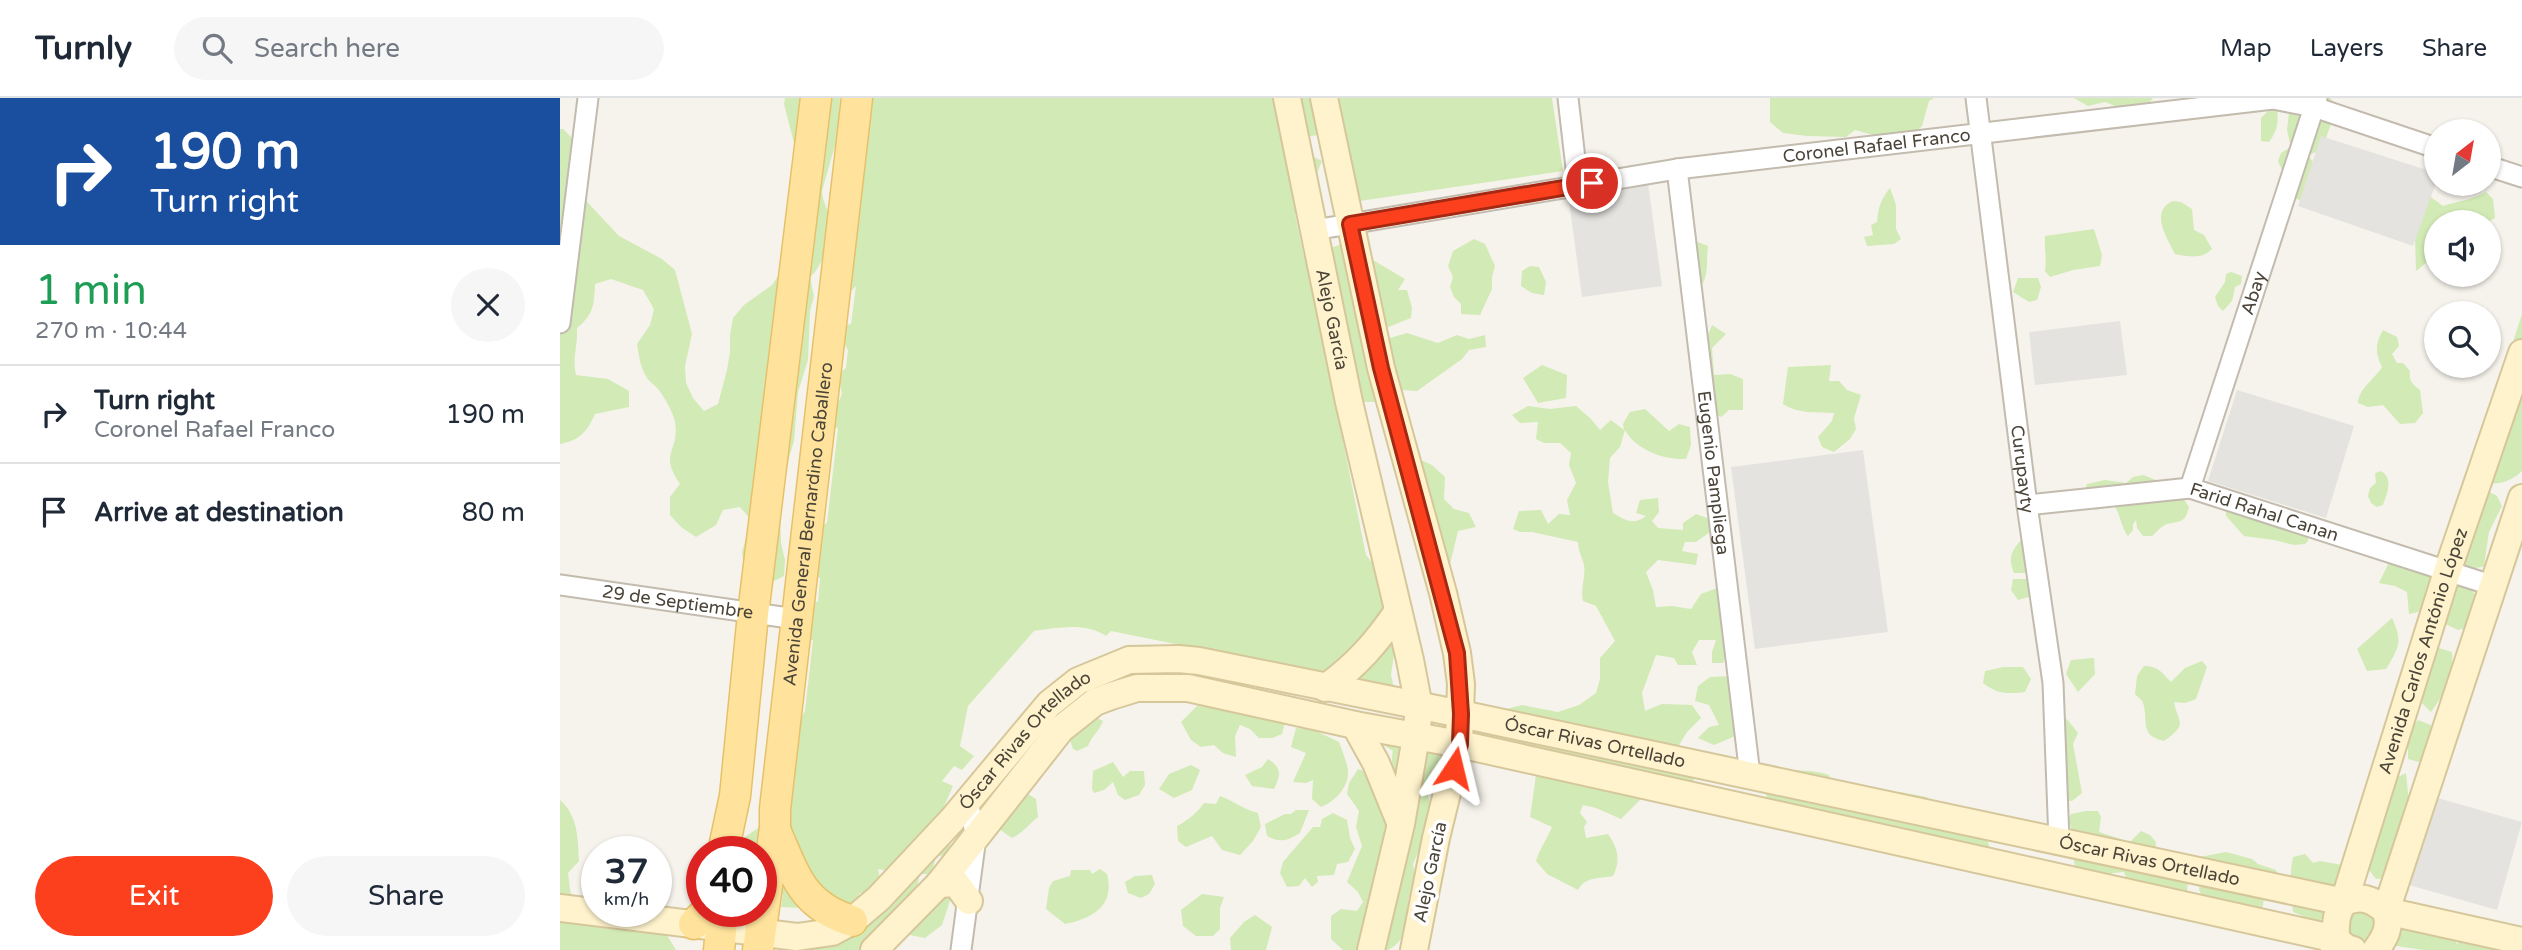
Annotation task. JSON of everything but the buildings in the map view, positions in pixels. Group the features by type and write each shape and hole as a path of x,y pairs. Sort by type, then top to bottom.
{"main road":[{"path":"726,836 735,796 753,614 816,98"},
{"name":"Avenida General Bernardino Caballero","path":"760,941 857,98"},
{"path":"775,828 802,889 810,899 825,910 852,921"}],"street":[{"path":"560,323 588,98"},
{"name":"Alejo García","path":"1287,98 1349,402 1419,707 1401,824 1371,950"},
{"name":"Alejo García","path":"1324,98 1381,368 1457,653 1460,744 1436,838 1413,950"},
{"path":"1568,98 1578,185"},
{"name":"Curupayty","path":"1976,98 2027,505 2053,683 2059,841"},
{"name":"Coronel Rafael Franco","path":"1314,230 1677,169 2273,99 2316,103 2424,144"},
{"name":"Abay","path":"2190,488 2316,103"},
{"name":"Eugenio Pampliega","path":"1677,169 1750,775"},
{"path":"2501,170 2522,177"},
{"name":"Avenida Carlos António López","path":"2362,948 2334,924 2344,902 2448,569 2522,353"},
{"name":"Farid Rahal Canan","path":"2027,505 2190,488 2494,586"},
{"path":"2362,948 2385,940 2389,922 2386,911 2522,498"},
{"name":"29 de Septiembre","path":"560,585 796,619"},
{"path":"1325,688 1359,662 1398,611"},
{"name":"Óscar Rivas Ortellado","path":"719,927 760,941 832,932 852,921 886,892 968,802 1049,704 1079,681 1129,660 1179,659 1461,714 2344,902 2358,897 2375,902 2386,911 2522,941"},
{"name":"Óscar Rivas Ortellado","path":"874,950 939,884 1061,729 1095,702 1137,688 1188,688 1355,725 1460,744 2362,948"},
{"path":"1355,725 1376,763 1401,824"},
{"path":"961,950 976,837 968,802"},
{"path":"939,884 956,883 969,901"},
{"name":"Óscar Rivas Ortellado","path":"560,908 686,922"}],"green space":[{"path":"785,98 840,98 838,135 822,191 831,220 831,230 821,261 810,277 814,296 810,311 808,360 798,392 794,441 780,510 784,576 768,584 744,569 742,552 751,520 740,507 723,510 716,525 696,537 670,515 670,497 680,484 670,458 675,440 675,422 665,400 647,378 640,361 637,344 650,325 654,309 643,290 611,279 595,284 592,309 577,328 576,375 608,379 629,391 629,407 595,414 582,434 560,444 560,129 574,140 575,189 619,236 662,259 675,270 692,334 685,366 686,383 693,398 704,411 718,404 727,370 733,318 744,305 772,285 782,270 800,154 795,147 784,104"},
{"path":"848,98 1311,98 1318,105 1318,135 1304,137 1308,154 1322,161 1307,198 1295,214 1304,257 1342,244 1380,394 1376,402 1349,402 1336,407 1366,555 1386,580 1386,626 1394,654 1391,675 1394,688 1111,631 1106,636 1080,627 1034,631 968,706 960,746 974,756 962,770 954,766 942,781 953,786 942,811 915,846 903,874 878,869 881,882 860,893 850,910 781,907 783,894 777,896 777,836 746,836 791,800 795,729 805,711 813,640 808,641 811,601 818,602 820,578 811,572 797,537 827,523 838,428 834,427 834,412 842,394 838,374 846,368 848,350 840,336 847,325 851,324 856,286 843,299 833,205 829,194 837,181"},
{"path":"1337,98 1552,98 1563,171 1353,202"},
{"path":"1770,98 1934,98 1929,101 1922,126 1915,133 1880,137 1855,130 1846,137 1783,133 1770,122"},
{"path":"2074,98 2153,98 2150,102 2133,105 2125,110 2105,102 2088,106"},
{"path":"2300,98 2330,98 2339,108 2322,150 2308,155 2318,169 2308,202 2292,198 2282,181 2282,170 2278,161 2281,153 2291,147 2287,130 2289,113 2295,109"},
{"path":"2269,110 2277,110 2277,127 2269,142 2261,141 2261,118"},
{"path":"1890,188 1896,205 1896,229 1901,239 1894,244 1867,246 1864,237 1873,235 1871,225 1877,222 1880,204"},
{"path":"2428,196 2443,206 2490,196 2494,210 2424,210 2424,265 2416,271 2415,237"},
{"path":"2173,201 2181,202 2192,209 2194,230 2204,235 2212,249 2208,252 2195,256 2175,254 2161,218 2166,205"},
{"path":"2094,229 2102,255 2100,266 2050,277 2045,271 2045,236"},
{"path":"1474,239 1485,244 1495,266 1492,289 1480,315 1461,314 1461,304 1450,287 1453,277 1448,266 1453,251"},
{"path":"1695,241 1708,246 1703,283 1695,282"},
{"path":"1361,253 1405,279 1398,290 1407,290 1412,308 1411,318 1378,331"},
{"path":"1530,266 1539,267 1546,282 1544,295 1532,293 1521,286 1522,271"},
{"path":"2231,272 2242,276 2241,284 2235,287 2232,301 2223,311 2215,297 2225,282 2226,274"},
{"path":"2018,278 2038,278 2041,287 2037,300 2029,302 2013,292"},
{"path":"2522,314 2522,471 2506,482 2486,483 2496,384 2514,349 2514,339"},
{"path":"1712,325 1726,334 1712,348 1714,375 1730,374 1743,379 1743,410 1729,410 1721,417 1710,412 1705,342"},
{"path":"2383,330 2397,337 2399,346 2392,354 2397,363 2403,363 2410,371 2412,382 2420,390 2423,413 2415,423 2400,424 2383,405 2368,407 2358,403 2364,388 2382,367 2377,349"},
{"path":"1407,333 1438,343 1457,335 1469,339 1485,335 1486,347 1469,350 1462,359 1417,391 1401,390 1383,340"},
{"path":"1542,365 1567,375 1566,398 1538,403 1523,378"},
{"path":"1831,365 1829,381 1839,381 1847,390 1861,395 1854,418 1856,429 1850,439 1834,452 1822,447 1818,437 1832,421 1834,413 1801,411 1783,404 1788,367"},
{"path":"1528,406 1550,409 1576,406 1600,430 1611,420 1624,430 1623,424 1630,412 1645,409 1669,431 1679,424 1690,427 1691,445 1686,459 1669,458 1651,452 1636,443 1625,430 1620,447 1610,458 1608,482 1613,513 1625,520 1637,521 1646,516 1636,513 1640,500 1658,498 1659,512 1652,521 1658,528 1683,530 1683,523 1696,514 1710,519 1710,532 1696,542 1685,542 1682,551 1698,554 1696,565 1658,560 1646,572 1656,607 1691,609 1701,594 1717,588 1725,604 1733,637 1723,663 1712,663 1716,640 1699,640 1692,652 1697,665 1678,665 1674,658 1656,655 1642,693 1645,711 1662,704 1692,705 1701,718 1687,732 1675,752 1491,713 1522,705 1558,712 1579,705 1596,693 1600,679 1600,658 1615,641 1596,606 1583,601 1584,569 1578,542 1513,529 1519,511 1541,510 1548,524 1559,514 1570,515 1567,500 1576,483 1569,465 1571,453 1560,443 1544,443 1536,439 1538,422 1520,423 1512,415"},
{"path":"1412,456 1432,465 1445,477 1444,499 1454,509 1469,513 1476,527 1458,531 1449,568 1459,601 1458,644"},
{"path":"2381,471 2387,478 2388,486 2383,505 2377,507 2371,503 2368,496 2370,488 2376,483 2375,473"},
{"path":"2143,475 2163,483 2180,495 2189,507 2184,519 2165,525 2152,536 2143,536 2137,528 2136,520 2128,536 2115,507 2105,506 2097,510 2088,508 2085,490 2087,484 2105,480 2126,483 2133,477"},
{"path":"2486,490 2497,496 2502,506 2489,532 2484,566 2469,567 2447,554"},
{"path":"2231,506 2308,536 2308,541 2294,545 2244,536 2226,516"},
{"path":"2021,540 2027,564 2025,573 2014,573 2012,555"},
{"path":"2392,556 2441,574 2422,611 2409,614 2407,592 2379,583"},
{"path":"2013,579 2027,579 2032,596 2018,600 2011,590"},
{"path":"2466,584 2482,602 2472,626 2458,630 2443,623 2448,585"},
{"path":"2392,618 2398,633 2394,655 2386,669 2367,671 2357,649"},
{"path":"2432,646 2452,652 2452,669 2448,684 2431,712 2417,698"},
{"path":"2094,658 2095,674 2078,692 2066,674 2071,660"},
{"path":"2202,661 2207,667 2196,699 2185,703 2174,702 2180,723 2177,730 2164,741 2151,735 2146,726 2142,700 2135,694 2137,676 2144,666 2149,666 2160,671 2171,682 2185,668"},
{"path":"2023,667 2031,679 2025,692 2002,692 1983,683 1985,671"},
{"path":"1732,676 1740,734 1714,745 1698,738 1709,727 1719,725 1709,705 1695,701 1698,686 1710,677"},
{"path":"1197,706 1259,713 1285,722 1282,734 1272,738 1259,738 1250,729 1240,725 1235,736 1236,757 1223,753 1214,745 1201,747 1191,740 1181,722"},
{"path":"1095,717 1103,721 1088,746 1077,751 1073,749 1069,737 1075,731 1085,728"},
{"path":"1432,717 1435,729 1442,736 1439,755 1443,764 1435,774 1434,787 1427,792 1434,816 1413,864 1416,880 1414,891 1408,899 1412,916 1408,928 1401,939 1388,950 1343,950 1331,939 1331,916 1341,909 1357,911 1363,902 1358,892 1347,882 1362,846 1356,827 1359,811 1347,794 1349,783 1358,769 1391,781 1393,751 1382,744 1391,728"},
{"path":"1439,719 1693,775 1694,783 1690,787 1668,790 1641,799 1621,819 1583,805 1580,813 1587,822 1584,827 1586,838 1608,834 1618,859 1613,876 1589,880 1578,890 1547,874 1536,861 1552,827 1530,817 1536,775 1464,756 1454,750 1446,740"},
{"path":"2067,719 2078,733 2073,744 2082,793 2072,801 2061,801 2059,726"},
{"path":"2418,720 2431,725 2433,742 2431,750 2419,762 2408,759 2410,734"},
{"path":"1296,728 1312,729 1339,742 1346,760 1348,777 1344,788 1336,798 1321,807 1312,799 1313,780 1306,783 1293,782 1306,753 1291,747"},
{"path":"1268,759 1279,772 1274,789 1252,786 1245,775 1262,767"},
{"path":"1113,762 1123,777 1130,771 1144,771 1145,785 1139,795 1125,800 1118,795 1113,782 1104,790 1094,793 1093,771"},
{"path":"1191,765 1200,770 1192,790 1174,798 1159,789 1169,774"},
{"path":"1772,769 1823,773 1841,784 1881,795 1900,792 1927,797 1931,808 1986,835 1990,849 1770,806 1764,789"},
{"path":"2406,773 2411,823 2386,878 2376,879 2368,869 2374,830 2388,782"},
{"path":"1028,794 1036,799 1038,817 1012,838 996,827"},
{"path":"1220,796 1258,813 1261,827 1240,855 1222,850 1212,836 1186,847 1178,841 1177,826 1192,816 1204,803 1216,804"},
{"path":"560,800 574,820 577,836 579,861 568,873 575,907 581,908 581,927 658,927 676,950 560,950"},
{"path":"1296,810 1309,810 1300,833 1284,840 1267,836 1265,824"},
{"path":"2098,811 2101,817 2099,832 2130,842 2141,831 2156,842 2155,851 2172,851 2189,876 2187,891 2173,914 2128,882 2124,872 2109,875 2075,872 2074,860 2068,853 2072,833 2069,819 2071,814"},
{"path":"1333,813 1347,820 1355,849 1348,862 1337,864 1334,875 1317,876 1318,882 1312,887 1305,878 1299,886 1287,887 1280,873 1283,862 1313,827 1320,827 1322,819"},
{"path":"966,821 970,832 950,841 950,853 936,857 931,874 920,874 917,887 923,894 951,898 942,925 925,938 910,935 903,927 864,950 786,950 787,941 811,945"},
{"path":"2226,852 2252,859 2276,870 2281,882 2264,898 2261,918 2201,894 2201,878 2197,865 2200,857"},
{"path":"2305,854 2313,863 2320,861 2342,865 2327,914 2318,922 2293,912 2293,857"},
{"path":"1100,869 1107,874 1109,885 1105,902 1100,909 1065,924 1046,909 1049,888 1053,881 1070,876 1071,870 1090,870 1092,874"},
{"path":"1152,875 1155,884 1149,894 1141,898 1128,893 1125,882 1135,876"},
{"path":"1202,894 1224,897 1220,908 1220,929 1213,936 1196,936 1183,926 1181,910"},
{"path":"2372,907 2380,935 2363,945 2350,943 2342,915"},
{"path":"1255,915 1272,927 1266,950 1231,950 1230,938 1244,922"},
{"path":"2395,925 2453,930 2457,945 2462,932 2522,950 2424,950 2396,946 2392,940"}],"shaded area":[{"path":"2321,136 2424,169 2424,196 2431,196 2413,246 2298,206"},
{"path":"1648,183 1662,286 1582,297 1568,194"},
{"path":"2120,321 2127,375 2035,385 2029,332"},
{"path":"2237,390 2354,426 2326,518 2208,481"},
{"path":"1863,450 1888,632 1755,649 1731,467"},
{"path":"2434,797 2522,822 2497,910 2409,885"}],"route":[{"path":"1454,768 1460,744 1461,714 1457,653 1381,368 1350,224 1592,183"}]}
